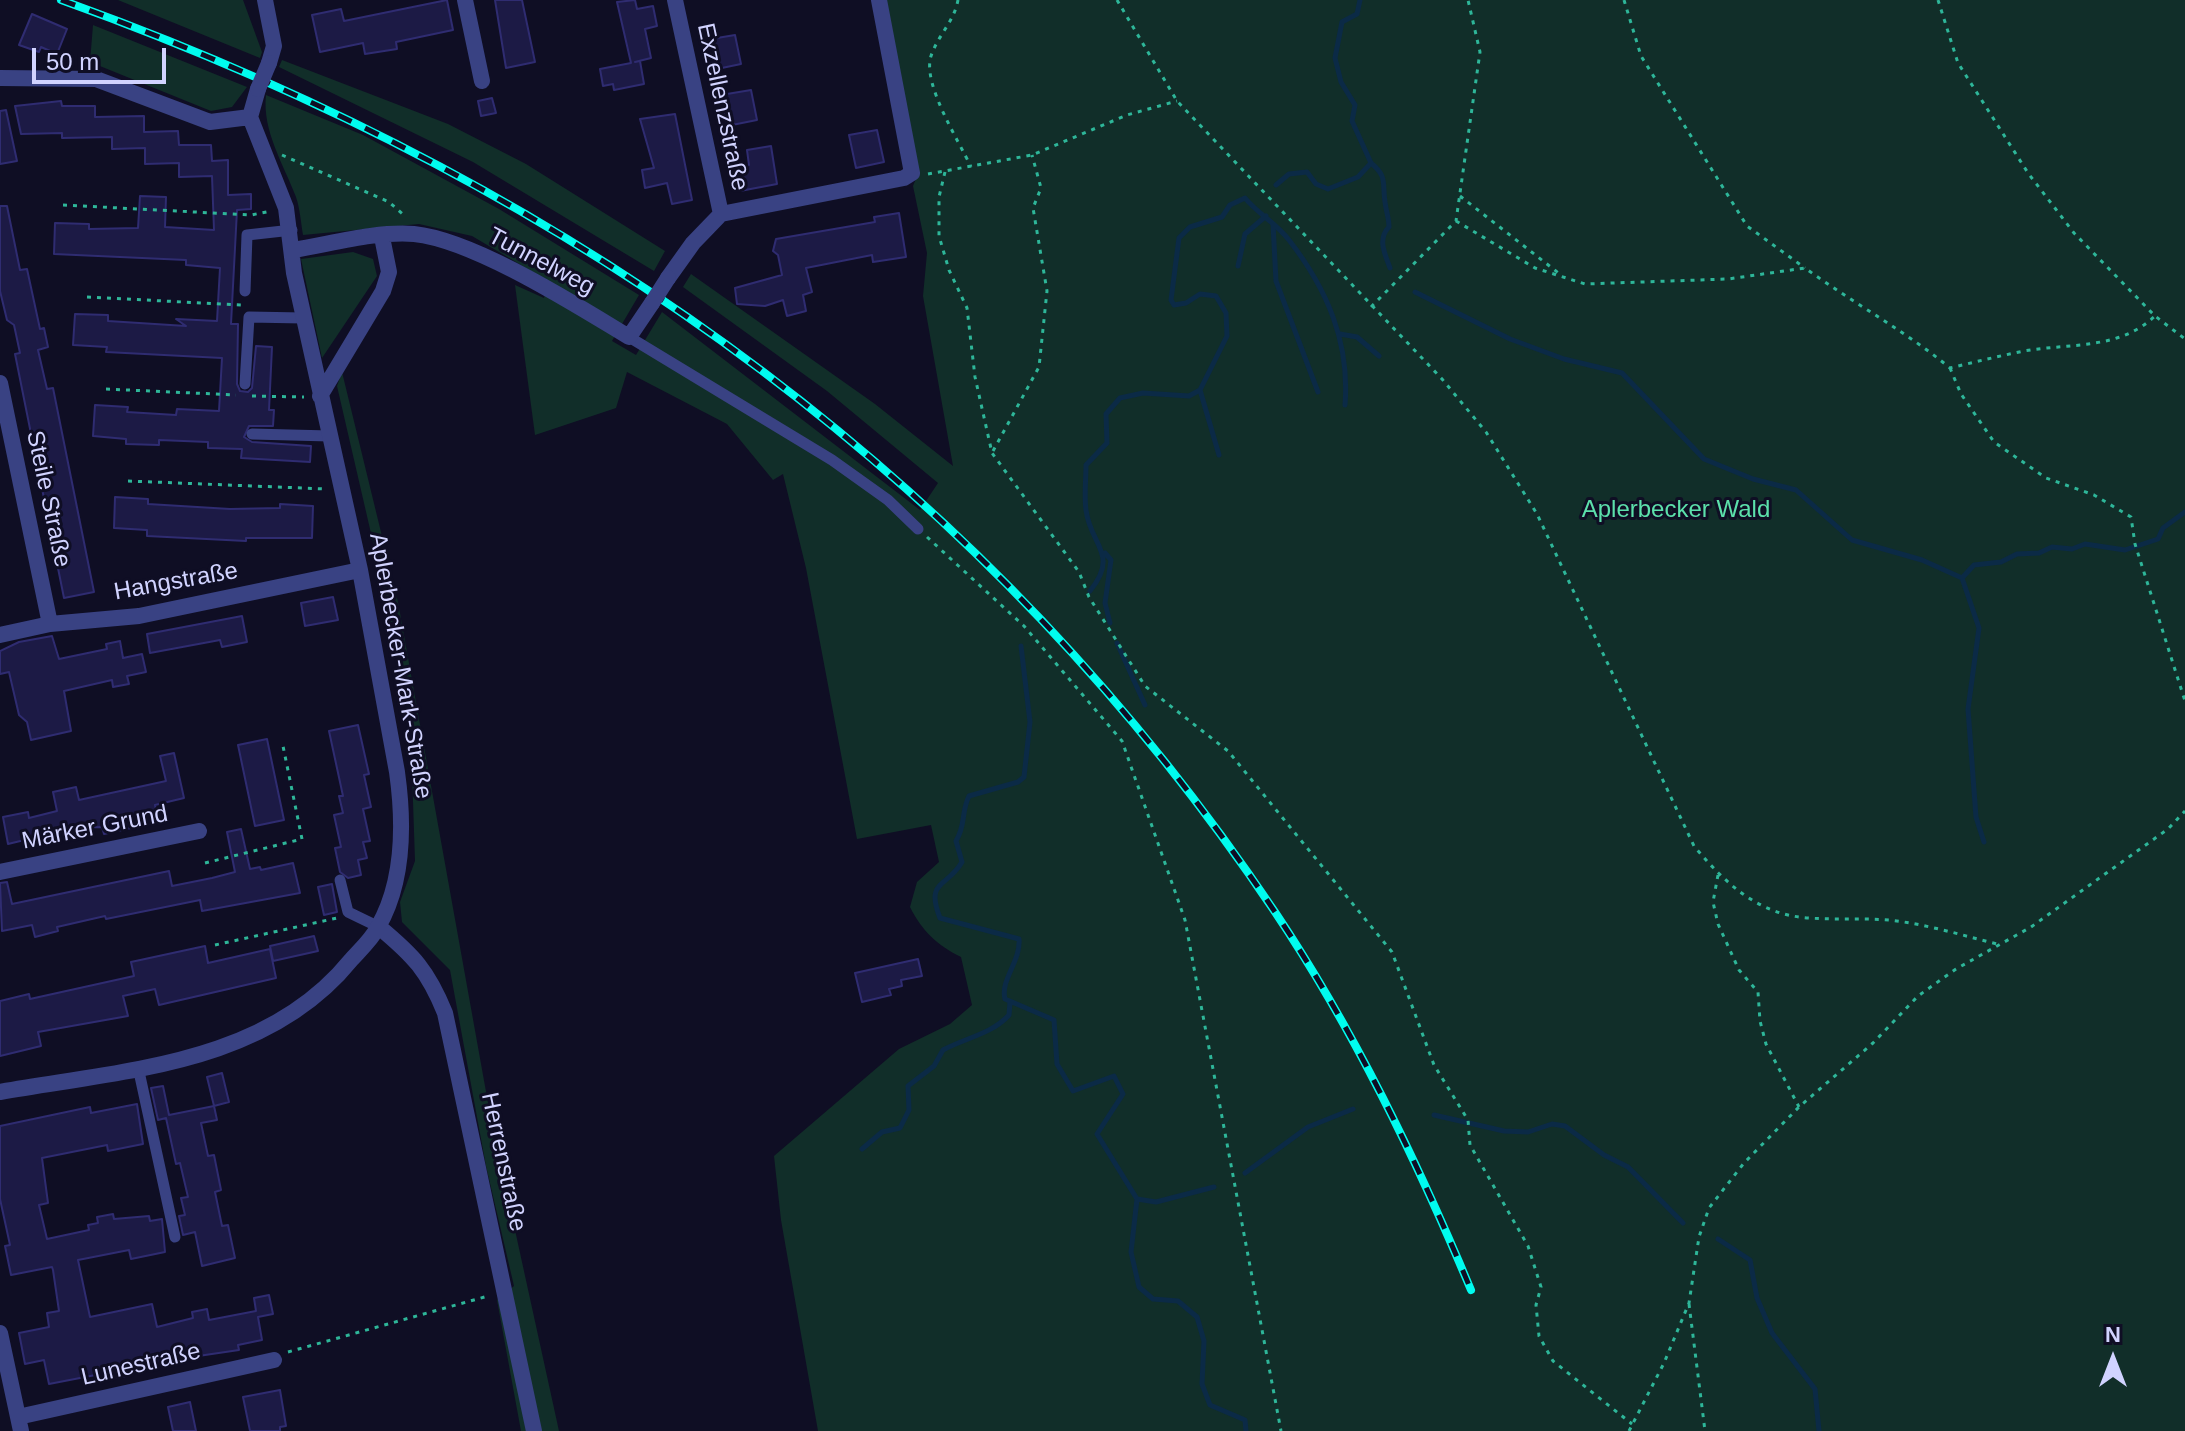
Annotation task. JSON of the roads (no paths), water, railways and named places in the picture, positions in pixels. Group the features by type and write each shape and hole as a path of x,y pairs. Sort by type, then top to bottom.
{"street":[{"path":"0,78 96,79 210,122 250,117 274,46 265,0"},
{"path":"465,0 482,81"},
{"name":"Exzellenzstraße","path":"629,337 693,243 721,214 675,0"},
{"path":"721,214 904,178 912,173 879,0"},
{"name":"Aplerbecker-Mark-Straße","path":"0,1092 206,1054 274,1027 306,1007 333,982 379,927 398,868 402,806 360,570 303,318 292,230 266,153 250,117"},
{"name":"Tunnelweg","path":"293,250 411,234 450,241 515,272 629,337"},
{"path":"320,396 329,376 383,291 389,272 382,237"},
{"name":"Steile Straße","path":"0,383 50,624"},
{"name":"Hangstraße","path":"0,635 50,624 139,616 360,570"},
{"name":"Märker Grund","path":"0,872 199,831"},
{"name":"Herrenstraße","path":"379,927 407,951 431,978 445,1013 534,1431"},
{"path":"0,1333 20,1424"},
{"name":"Lunestraße","path":"20,1424 278,1357"}],"lane":[{"path":"245,291 247,235 292,230"},
{"path":"245,384 249,317 303,318"},
{"name":"Tunnelweg","path":"629,337 832,460 888,500 918,529"},
{"path":"252,434 330,436"},
{"path":"340,880 348,912 379,927"},
{"path":"138,1067 175,1237"}],"waterway":[{"path":"1360,0 1357,14 1342,22 1335,58 1341,82 1355,105 1352,121 1371,163"},
{"path":"1371,163 1380,172 1383,181 1389,227 1383,236 1383,247 1390,268"},
{"path":"1276,185 1289,174 1307,172 1316,184 1328,189 1358,177 1371,163"},
{"path":"1090,591 1103,568 1103,558 1086,510 1086,465 1107,443 1106,414 1120,398 1143,393 1189,396 1200,390 1227,336 1226,313 1216,296 1200,294 1186,303 1174,305 1171,300 1179,238 1190,227 1222,217 1230,205 1245,198 1284,234 1303,259 1333,317 1344,360 1345,405"},
{"path":"1238,266 1245,234 1266,216"},
{"path":"1273,224 1276,281 1318,392"},
{"path":"1415,292 1510,339 1564,359 1622,373 1704,459 1753,479 1796,490 1852,540 1922,560 1962,578 1979,628 1968,709 1976,817 1984,842"},
{"path":"1340,334 1357,337 1379,356"},
{"path":"1200,390 1219,455"},
{"path":"1962,578 1974,565 2001,562 2017,554 2039,553 2052,547 2072,549 2085,544 2125,550 2158,539 2163,528 2185,512"},
{"path":"1105,553 1111,560 1105,603 1110,623"},
{"path":"1117,643 1145,705"},
{"path":"1021,646 1030,722 1024,777 1018,782 969,796 956,841 962,862 936,890 936,906 940,918 1019,939 1017,955 1005,985 1005,999 1054,1020 1057,1064 1073,1091 1114,1076 1123,1094 1097,1134 1137,1199 1131,1252 1139,1287 1153,1299 1178,1301 1197,1317 1204,1341 1202,1384 1210,1405 1245,1420 1246,1431"},
{"path":"862,1149 882,1132 900,1128 909,1110 908,1086 934,1066 943,1050 1002,1021 1009,1015 1010,1002"},
{"path":"1245,1173 1308,1127 1353,1109"},
{"path":"1434,1115 1504,1131 1528,1132 1552,1124 1565,1126 1604,1155 1628,1167 1683,1223"},
{"path":"1137,1199 1156,1202 1214,1187"},
{"path":"1718,1239 1750,1260 1757,1298 1772,1333 1815,1389 1819,1431"}],"railway":[{"path":"61,0 244,72 419,155 586,250 743,357 892,476 1030,608 1158,753 1275,912 1331,1002 1382,1096 1471,1290"}],"park label":[{"name":"Aplerbecker Wald","path":"1676,510"}]}
